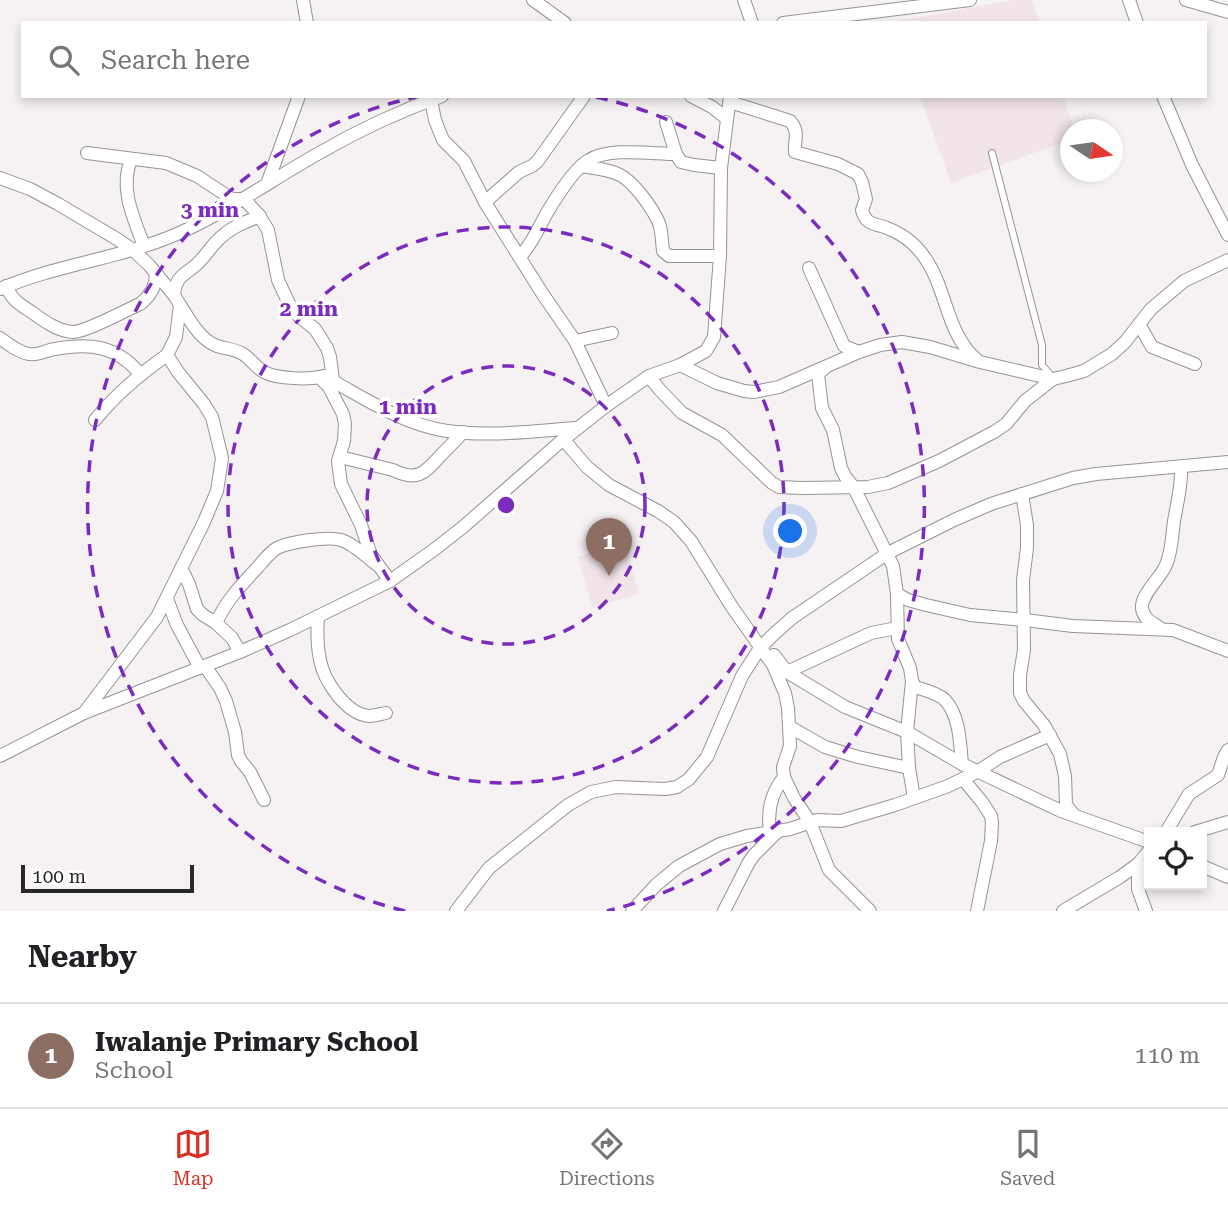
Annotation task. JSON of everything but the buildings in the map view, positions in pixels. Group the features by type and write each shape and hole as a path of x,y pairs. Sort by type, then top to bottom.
{"street":[{"path":"303,0 307,21"},
{"path":"533,0 562,21"},
{"path":"744,0 751,21"},
{"path":"799,21 970,0"},
{"path":"1129,0 1136,21"},
{"path":"1186,0 1228,12"},
{"path":"267,184 298,98"},
{"path":"485,202 514,176 537,162 583,98"},
{"path":"695,98 726,118"},
{"path":"1164,98 1192,165 1228,235"},
{"path":"156,274 152,290 140,304 73,332 55,328 45,322 10,297 3,288 139,248 191,228 323,151 428,99 443,140 464,162 485,202 575,341 606,406"},
{"path":"0,756 84,713 240,652 390,581 463,527 576,428 606,406 649,376 680,365 704,352 713,340 720,256 721,168 730,99 790,121 796,133 795,152 838,164 858,174 866,199 862,211 866,218 869,222 902,235 925,257 940,289 950,320 967,351 980,362"},
{"path":"666,122 679,160 685,164 721,168"},
{"path":"87,153 166,163 197,176 232,199 244,199 260,216 268,230 278,280 291,308 316,329 330,357 325,375 345,424 338,469 341,484 361,525 371,555 390,581"},
{"path":"520,257 532,242 549,209 581,166 589,160 606,154 620,153 676,154"},
{"path":"131,160 126,185 139,248 205,339 246,355 262,371 272,375 303,378 325,375 392,413 445,431 492,433 576,428"},
{"path":"581,166 617,173 628,181 658,221 663,251 667,255 720,256"},
{"path":"0,178 21,185 139,248"},
{"path":"95,420 140,374 167,355 176,337 175,288 181,275 196,265 220,238 243,222 260,216"},
{"path":"649,376 682,412 722,435 775,485 791,488 854,488 888,483 964,449 994,432 1006,424 1025,401 1053,379 1075,374 1104,360 1125,342 1151,309 1184,282 1228,260"},
{"path":"809,268 844,346 859,352"},
{"path":"1139,324 1152,347 1195,364"},
{"path":"575,341 612,333"},
{"path":"0,338 22,352 33,355 55,349 90,345 106,348 140,374"},
{"path":"680,365 717,383 750,392 779,387 859,352 902,342 1053,379"},
{"path":"84,713 157,617 217,491 222,458 212,417 167,355"},
{"path":"825,368 818,374 822,408 833,430 841,468 888,553 895,573 898,639 910,668 912,681 907,732 914,798"},
{"path":"340,457 415,475 429,469 463,432"},
{"path":"563,439 587,467 609,485 658,510 674,522 691,541 732,607 787,672 845,707 907,732 961,764 1061,811 1144,840"},
{"path":"456,911 489,869 568,804 591,792 616,787 659,789 683,784 707,757 742,676 763,646 792,618 888,553 954,520 1073,478 1228,462"},
{"path":"1161,628 1147,619 1142,606 1146,594 1160,578 1169,555 1181,467"},
{"path":"1022,494 1027,525 1020,693 1060,754 1066,804 1074,816"},
{"path":"216,623 236,590 268,555 279,547 309,541 342,540 377,564"},
{"path":"181,568 197,609 232,638 240,652"},
{"path":"897,594 926,606 970,615 1073,626 1161,628 1186,634 1228,651"},
{"path":"167,599 180,631 220,688 235,732 240,761 250,772 264,800"},
{"path":"318,616 320,661 340,699 359,713 370,716 386,713"},
{"path":"787,672 871,633 897,628"},
{"path":"763,646 785,693 790,746 783,767 784,777 810,822 829,870 870,911"},
{"path":"912,681 915,687 943,698 949,706 959,733 961,764"},
{"path":"790,727 825,747 909,768"},
{"path":"632,911 666,876 701,853 736,839 778,832 817,820 841,821 914,798 963,779 1000,757 1050,735"},
{"path":"1169,827 1189,794 1218,775 1228,750"},
{"path":"778,832 770,830 771,805 775,789 784,777"},
{"path":"963,779 982,802 992,822 977,911"},
{"path":"1207,828 1228,822"},
{"path":"724,911 749,862 778,832"},
{"path":"1063,911 1120,877 1144,857"},
{"path":"1138,864 1138,889 1146,911"},
{"path":"1207,868 1228,877"}],"lane":[{"path":"992,153 1042,345 1042,365 1053,379"}],"shaded area":[{"path":"1013,0 1032,0 1039,21 898,21"},
{"path":"921,98 1064,98 1071,119 1060,119 1060,144 951,183"},
{"path":"625,544 639,594 592,607 578,557"}],"place":[{"name":"Iwalanje Primary School","path":"609,576"}]}
